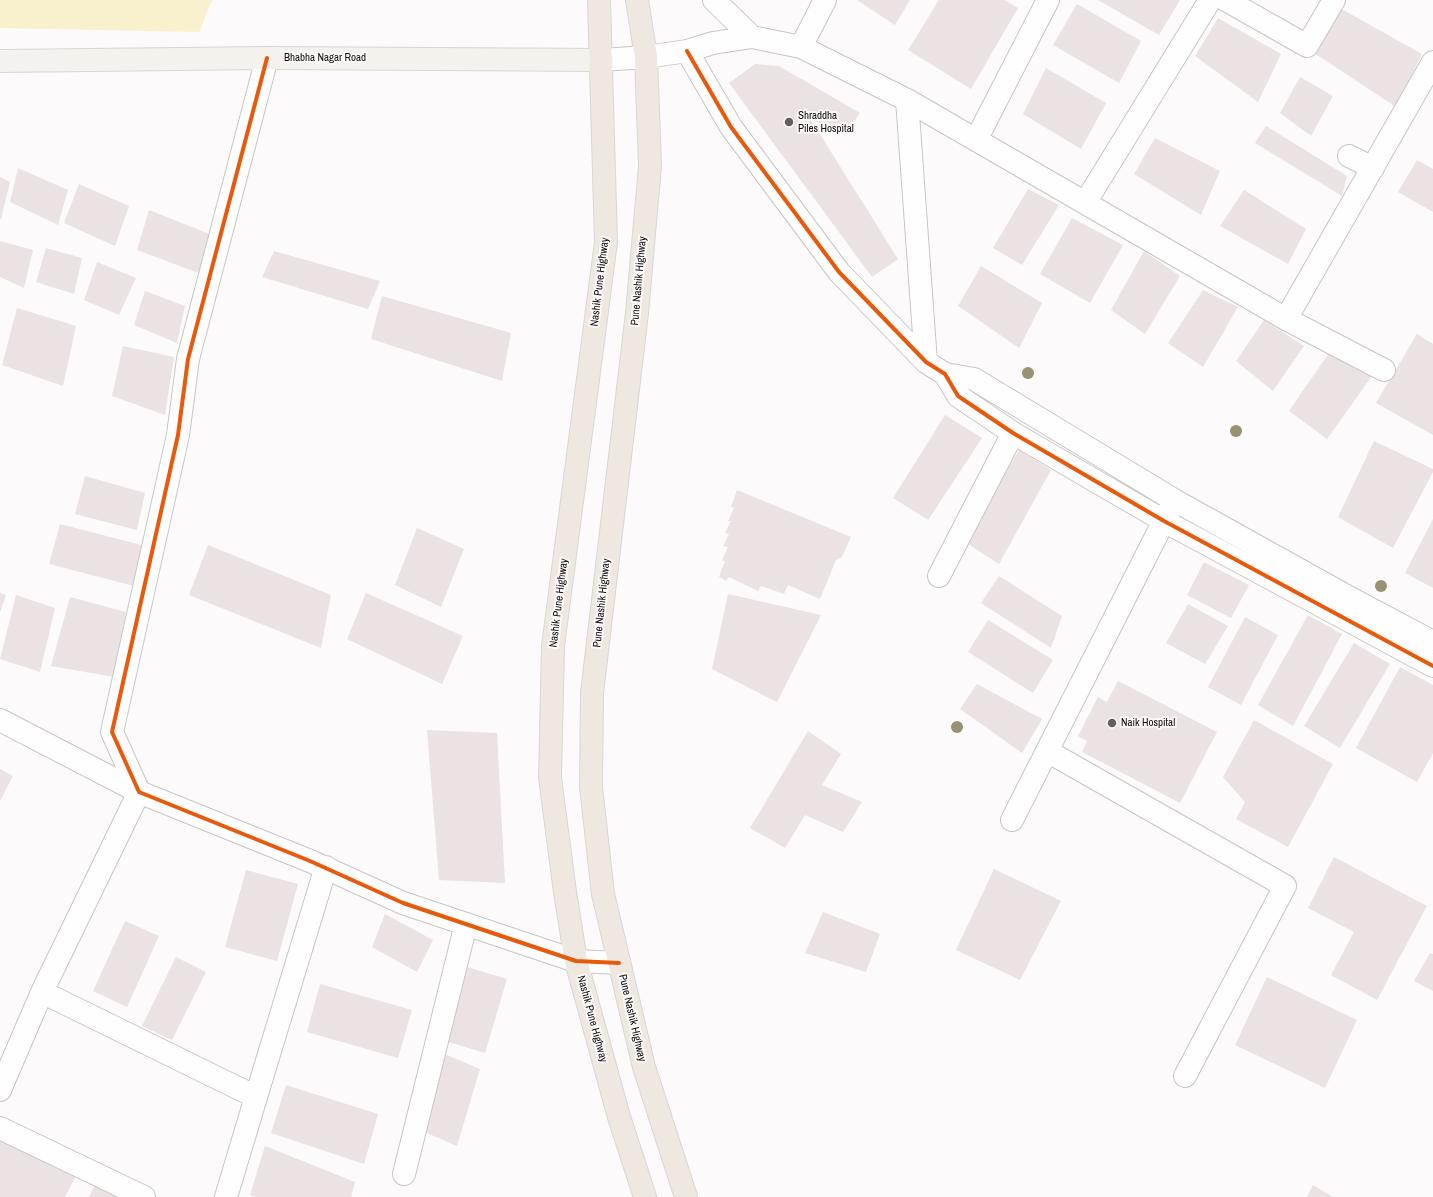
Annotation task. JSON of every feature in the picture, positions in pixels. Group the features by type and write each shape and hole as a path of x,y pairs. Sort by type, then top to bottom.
{"highway":[{"name":"Nashik Pune Highway","path":"599,0 602,60 606,242 553,646 550,778 565,892 576,960 619,1117 645,1197"},
{"name":"Pune Nashik Highway","path":"637,0 646,57 650,166 637,313 592,693 590,787 603,894 619,963 644,1067 686,1197"}],"main road":[{"name":"Bhabha Nagar Road","path":"0,61 267,58 602,60"}],"street":[{"path":"714,0 752,37"},
{"path":"801,47 825,0"},
{"path":"976,140 1048,0"},
{"path":"1085,203 1210,0"},
{"path":"1226,0 1307,46 1334,0"},
{"path":"602,60 646,57 688,51 713,43 752,37 801,47 907,100 1286,319 1384,370"},
{"path":"688,51 731,127 839,272 926,362 945,374 974,379 1174,500 1348,609 1433,666"},
{"path":"139,792 112,732 178,436 188,359 267,58"},
{"path":"1286,319 1433,62"},
{"path":"907,100 926,362"},
{"path":"1349,156 1373,168"},
{"path":"945,374 958,396 1013,433 1164,522 1348,609 1433,642"},
{"path":"939,576 1013,433"},
{"path":"1012,820 1174,500"},
{"path":"0,720 139,792 326,867 403,903 576,960 619,963"},
{"path":"1047,751 1285,886 1185,1076"},
{"path":"0,1090 42,992 139,792"},
{"path":"226,1197 326,867"},
{"path":"404,1174 466,924"},
{"path":"42,992 256,1097"},
{"path":"0,1128 144,1197"}],"shaded area":[{"path":"0,0 212,0 199,32 0,28"}],"building":[{"path":"857,0 910,0 895,25"},
{"path":"939,0 1005,0 1018,8 971,89 908,50"},
{"path":"1098,0 1180,0 1159,35"},
{"path":"1077,4 1141,41 1119,83 1053,45"},
{"path":"1338,7 1422,54 1396,107 1311,51"},
{"path":"1218,18 1281,54 1258,102 1195,56"},
{"path":"755,64 779,66 860,113 847,132 811,120 898,259 872,277 729,83"},
{"path":"1046,68 1106,103 1081,149 1023,114"},
{"path":"1300,77 1333,96 1311,136 1280,113"},
{"path":"1266,126 1347,176 1342,196 1255,143"},
{"path":"1155,138 1220,171 1201,215 1134,174"},
{"path":"1417,160 1433,169 1433,212 1398,192"},
{"path":"18,168 68,190 58,225 10,202"},
{"path":"0,177 10,182 1,219 0,219"},
{"path":"79,184 129,206 115,246 64,223"},
{"path":"1028,189 1059,205 1022,265 993,248"},
{"path":"1244,190 1306,229 1288,264 1220,226"},
{"path":"149,210 212,235 201,274 137,250"},
{"path":"1072,218 1123,245 1090,303 1040,274"},
{"path":"0,241 33,250 24,288 0,277"},
{"path":"46,248 82,258 74,294 36,282"},
{"path":"274,251 380,281 368,309 262,277"},
{"path":"1144,251 1180,276 1145,334 1111,310"},
{"path":"97,262 136,278 119,315 84,300"},
{"path":"981,266 1042,303 1019,348 958,306"},
{"path":"1203,290 1238,307 1203,367 1168,343"},
{"path":"145,291 185,306 177,343 134,325"},
{"path":"382,296 511,333 502,381 371,339"},
{"path":"17,308 76,326 63,386 2,365"},
{"path":"1264,320 1304,346 1273,391 1236,361"},
{"path":"1417,334 1433,344 1433,435 1376,403"},
{"path":"123,346 174,357 165,415 112,396"},
{"path":"1331,350 1372,376 1327,439 1289,411"},
{"path":"945,415 982,438 928,520 893,498"},
{"path":"1374,441 1433,469 1433,472 1393,548 1338,517"},
{"path":"1019,450 1051,470 999,564 965,542"},
{"path":"85,476 145,493 137,530 75,514"},
{"path":"737,490 851,537 842,557 836,560 820,599 788,585 784,594 761,586 758,591 729,577 726,581 719,577 725,561 722,560 728,547 723,546 729,534 725,533 731,521 728,521 734,508 731,507"},
{"path":"1433,519 1433,588 1405,573"},
{"path":"60,524 145,546 138,587 49,564"},
{"path":"417,528 464,549 441,607 395,585"},
{"path":"208,545 331,595 321,648 189,595"},
{"path":"1204,562 1249,585 1231,618 1187,595"},
{"path":"999,576 1062,616 1051,648 981,603"},
{"path":"0,593 6,595 0,612"},
{"path":"366,593 463,636 442,684 347,639"},
{"path":"728,594 821,615 777,702 712,669"},
{"path":"16,595 55,608 40,672 0,659"},
{"path":"70,597 126,612 114,677 51,666"},
{"path":"1188,604 1228,626 1205,664 1166,643"},
{"path":"1308,615 1342,634 1293,726 1258,705"},
{"path":"1245,617 1278,635 1241,705 1208,687"},
{"path":"988,620 1053,660 1033,693 968,652"},
{"path":"1354,643 1390,664 1340,748 1304,726"},
{"path":"1400,667 1433,685 1433,753 1417,782 1356,748"},
{"path":"1118,681 1217,732 1180,803 1082,752 1087,741 1078,736 1098,697 1107,702"},
{"path":"977,684 1042,719 1022,753 960,709"},
{"path":"1254,720 1333,764 1288,847 1236,819 1245,802 1223,777"},
{"path":"427,730 497,733 505,883 439,880"},
{"path":"808,731 841,754 822,785 862,802 843,832 805,815 785,848 750,828"},
{"path":"0,769 13,776 0,801"},
{"path":"1334,857 1427,906 1377,1000 1331,975 1354,932 1308,908"},
{"path":"994,869 1061,901 1020,980 956,950"},
{"path":"246,870 298,884 277,961 225,947"},
{"path":"823,912 880,934 866,972 805,953"},
{"path":"385,914 433,940 417,972 372,947"},
{"path":"125,921 159,936 127,1007 93,991"},
{"path":"1430,953 1433,954 1433,991 1414,981"},
{"path":"176,957 206,972 172,1040 142,1026"},
{"path":"464,966 507,979 485,1053 442,1040"},
{"path":"1267,977 1357,1020 1325,1088 1235,1045"},
{"path":"320,984 412,1010 398,1058 307,1032"},
{"path":"442,1053 480,1069 457,1146 420,1130"},
{"path":"286,1085 378,1114 364,1164 271,1133"},
{"path":"0,1137 77,1174 65,1197 0,1197"},
{"path":"265,1146 355,1182 351,1197 256,1197 250,1195"},
{"path":"95,1185 118,1197 89,1197"},
{"path":"1313,1185 1333,1197 1307,1197"}],"cycle path":[{"path":"687,51 731,127 839,272 926,362 945,374 958,396 1013,433 1164,521 1433,666"},
{"path":"267,58 188,359 178,435 112,732 139,792 310,861 403,903 576,961 619,963"}],"place":[{"name":"Shraddha Piles Hospital","path":"789,122"},
{"name":"Naik Hospital","path":"1112,723"}]}
